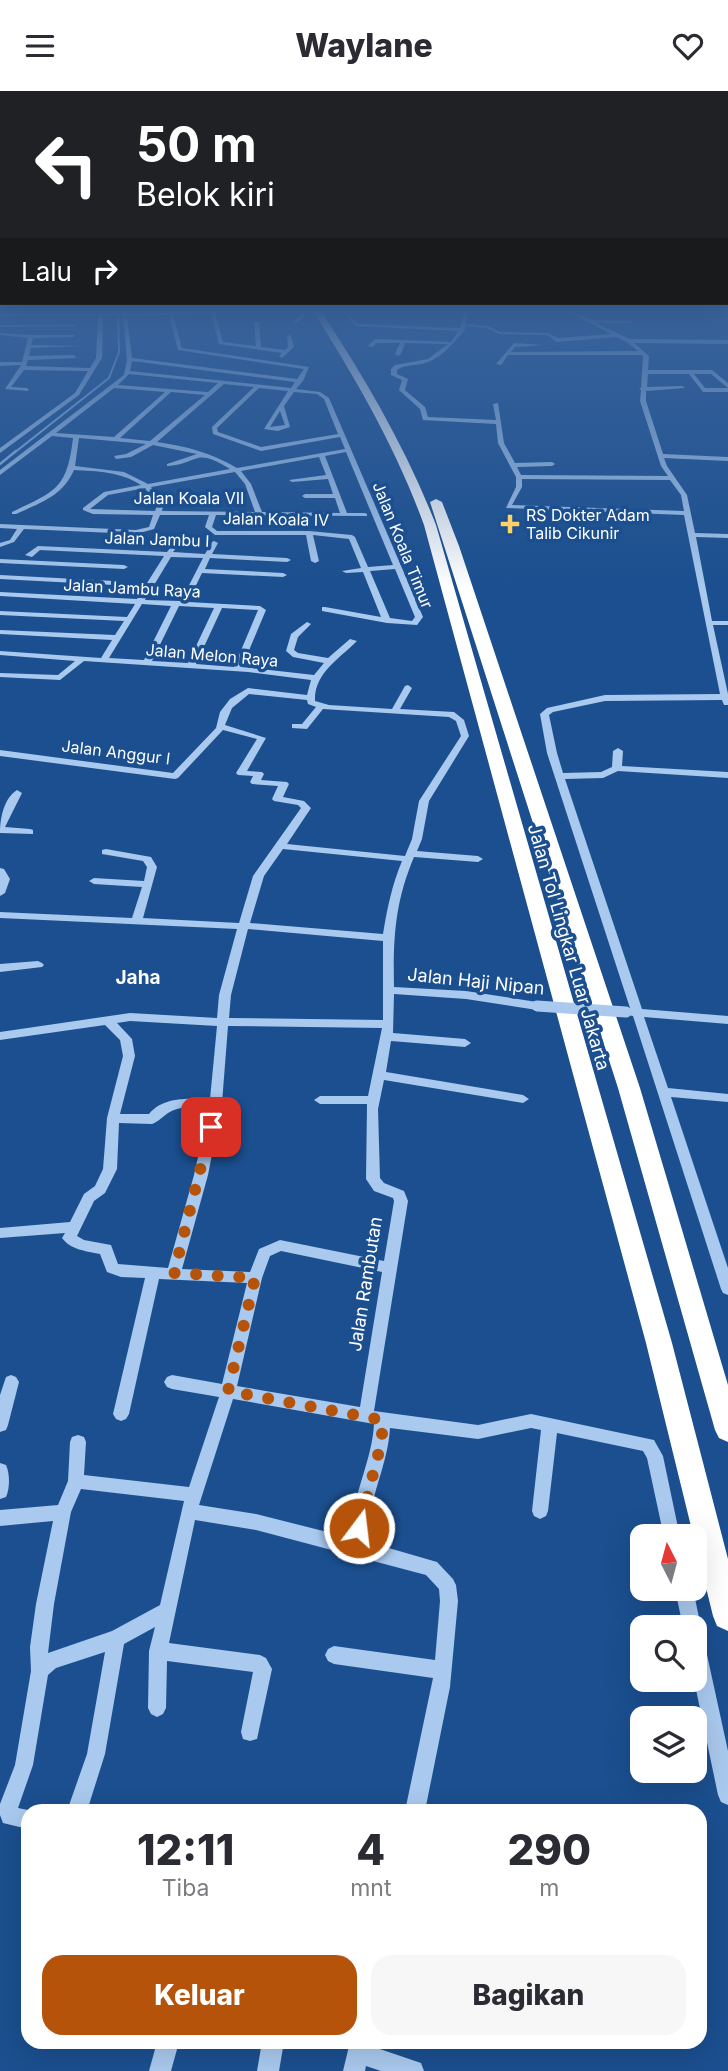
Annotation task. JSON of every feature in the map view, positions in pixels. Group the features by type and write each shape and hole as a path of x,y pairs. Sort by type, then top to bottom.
{"highway":[{"name":"Jalan Tol Lingkar Luar Jakarta","path":"376,403 408,467 430,525 659,1343 728,1616"},
{"name":"Jalan Tol Lingkar Luar Jakarta","path":"385,403 417,456 453,546 629,1087 728,1430"}],"street":[{"path":"0,451 67,403"},
{"path":"0,473 92,403"},
{"path":"114,440 155,403"},
{"path":"129,456 151,444 197,403"},
{"path":"241,403 213,431 261,449 342,435"},
{"path":"282,407 285,403"},
{"path":"74,468 118,473 149,486 349,450 327,403"},
{"path":"417,403 422,408 425,419 499,422"},
{"path":"644,403 671,478 684,495 709,623 724,677 726,701 625,697 576,703 545,711 547,731 631,1012 664,1092 728,1289"},
{"path":"496,404 501,443 519,477 519,487 508,507 688,513"},
{"path":"51,434 151,444 203,454 236,470 253,491 259,513"},
{"path":"0,511 14,513 60,490 74,468 76,437"},
{"name":"Jalan Koala Timur","path":"349,450 419,620 404,623 387,621"},
{"path":"169,465 203,454"},
{"path":"322,456 344,514"},
{"path":"662,456 727,457"},
{"path":"512,465 552,464"},
{"path":"292,480 330,477"},
{"path":"519,477 671,478"},
{"path":"0,526 147,531 152,528 160,512 158,500 149,486"},
{"name":"Jalan Koala VII","path":"149,486 103,494 85,509 93,512 365,515"},
{"path":"305,496 337,496"},
{"name":"Jalan Koala IV","path":"214,512 208,527 215,533 309,533 352,537 387,621"},
{"path":"14,513 21,528"},
{"path":"0,545 12,541 21,528"},
{"path":"309,533 315,561"},
{"path":"692,535 728,536"},
{"path":"104,599 140,542"},
{"path":"146,664 201,571 214,543"},
{"path":"0,653 104,660 176,544"},
{"name":"Jalan Jambu I","path":"29,555 35,549 52,549 208,556 247,554 287,559"},
{"path":"40,563 52,549"},
{"path":"0,561 124,567"},
{"path":"346,571 398,567"},
{"path":"201,571 282,575"},
{"path":"0,577 114,583"},
{"path":"0,606 4,595"},
{"name":"Jalan Jambu Raya","path":"4,595 262,610 237,669"},
{"path":"191,666 219,606"},
{"path":"325,609 387,621"},
{"path":"0,613 130,619"},
{"path":"709,623 728,623"},
{"path":"307,624 294,636 290,651 296,655 329,661"},
{"path":"0,632 118,638"},
{"path":"315,703 318,678 329,661 353,641"},
{"path":"0,675 60,678 83,658"},
{"name":"Jalan Melon Raya","path":"104,660 237,669 318,678"},
{"path":"394,712 408,688"},
{"name":"Jalan Anggur I","path":"0,753 179,775 221,727 220,721 239,694 248,691 315,703 394,712 450,714 460,720"},
{"name":"Jalan Rambutan","path":"366,1415 401,1201 399,1195 379,1187 373,1179 373,1100 388,1030 388,938 396,893 410,857 427,795 465,738 460,720"},
{"path":"174,1273 216,1103 221,1023 244,926 258,877 300,821 305,806 277,799 284,784 255,782 259,774 241,773 262,738 221,727"},
{"path":"617,768 618,751"},
{"path":"560,776 603,775 617,768 728,775"},
{"path":"18,793 0,828 30,832"},
{"path":"282,846 410,857 478,859"},
{"path":"106,852 147,859 152,867 137,920"},
{"path":"0,871 5,879 0,893"},
{"path":"94,881 148,884"},
{"path":"0,915 244,926 388,938"},
{"path":"0,968 38,965"},
{"name":"Jalan Haji Nipan","path":"389,990 486,997 537,1006 728,1020"},
{"path":"106,1019 126,1039 129,1056 113,1118 108,1176 100,1189 89,1199 72,1227 69,1238 81,1245 106,1249 112,1268 153,1273 255,1278"},
{"path":"0,1035 106,1019 388,1030 465,1043"},
{"path":"379,1075 523,1099"},
{"path":"664,1092 728,1098"},
{"path":"320,1100 373,1100"},
{"path":"113,1118 152,1119 158,1110 168,1105 216,1103"},
{"path":"0,1233 72,1227"},
{"path":"157,1707 159,1651 191,1503 228,1391 255,1278 264,1253 279,1245 391,1268"},
{"path":"121,1414 153,1273"},
{"path":"0,1425 10,1382"},
{"path":"172,1382 382,1420 478,1432 531,1421 648,1445 655,1456 669,1524"},
{"path":"360,1548 359,1528 382,1440 382,1420"},
{"path":"540,1511 550,1424"},
{"path":"21,1818 10,1816 8,1809 24,1765 40,1671 42,1626 63,1512 76,1481 78,1442"},
{"path":"0,1470 0,1492"},
{"path":"76,1481 191,1503 414,1560 440,1576 447,1585 449,1601 443,1670 416,1804"},
{"path":"0,1518 63,1512"},
{"path":"40,1671 50,1661 116,1639 168,1610"},
{"path":"80,1804 96,1754 116,1639"},
{"path":"159,1651 260,1664 262,1669 250,1732"},
{"path":"334,1655 443,1670"},
{"path":"706,1692 728,1795"},
{"path":"160,2071 166,2049"},
{"path":"268,2071 272,2049"},
{"path":"358,2055 413,2071"}],"waterway":[{"path":"14,453 77,403"},
{"path":"0,464 16,451"}],"place":[{"name":"RS Dokter Adam Talib Cikunir","path":"510,524"}],"district":[{"name":"Jaha","path":"138,977"}],"route":[{"path":"211,1127 174,1273 255,1278 228,1391 382,1420 382,1440 359,1528"}]}
